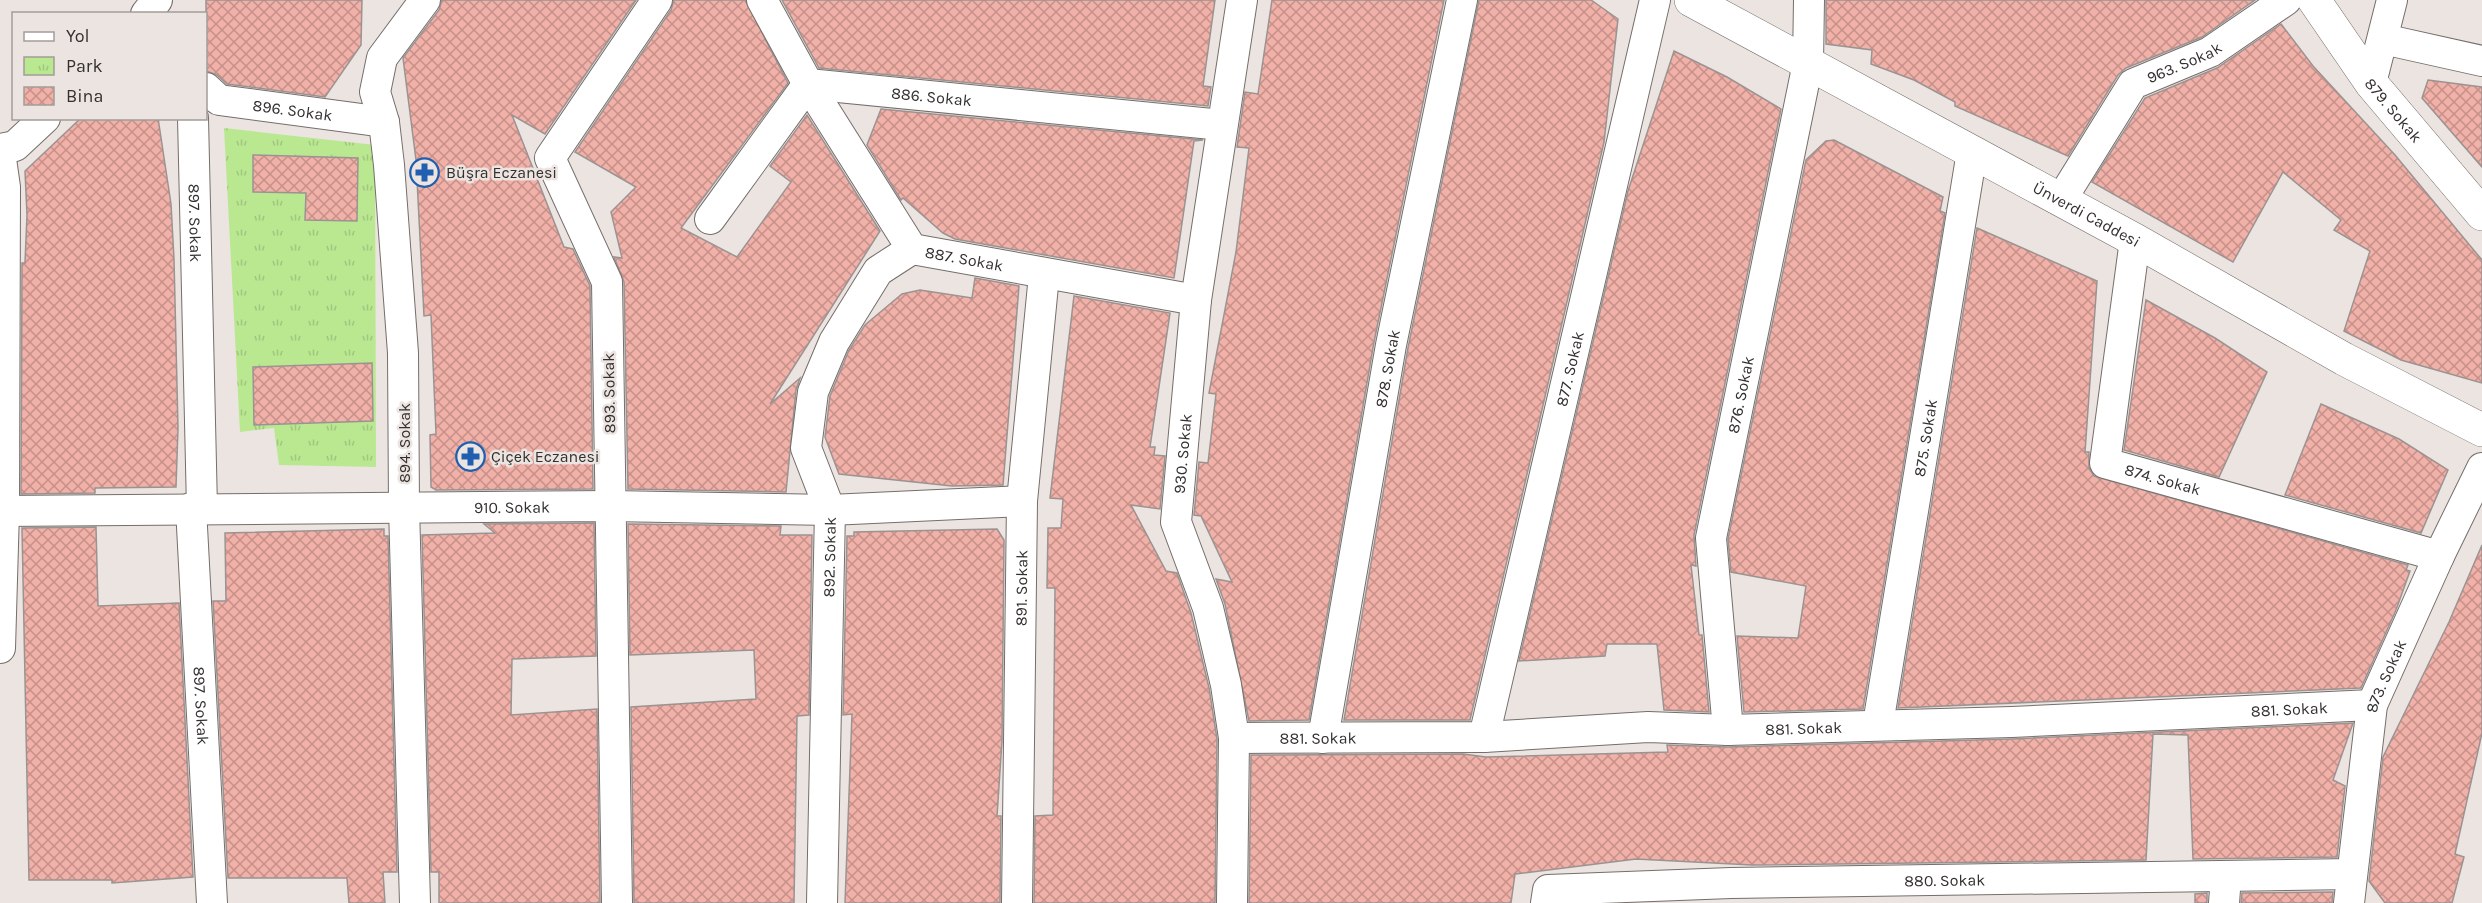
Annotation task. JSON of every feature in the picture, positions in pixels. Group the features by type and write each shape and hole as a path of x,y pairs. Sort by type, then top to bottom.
{"main road":[{"name":"Ünverdi Caddesi","path":"1691,0 2135,240 2344,359 2482,430"},
{"name":"879. Sokak","path":"2314,0 2371,83 2482,214"}],"street":[{"path":"148,12 157,0"},
{"name":"894. Sokak","path":"415,903 404,507 403,353 384,122 375,92 382,58 425,0"},
{"name":"893. Sokak","path":"617,903 607,282 550,158 657,0"},
{"name":"887. Sokak","path":"762,0 808,84 912,249 1044,275 1196,300"},
{"name":"930. Sokak","path":"1232,903 1234,738 1226,685 1208,608 1176,522 1196,300 1242,0"},
{"name":"878. Sokak","path":"1323,738 1391,345 1461,0"},
{"name":"877. Sokak","path":"1484,737 1655,0"},
{"name":"876. Sokak","path":"1728,730 1711,537 1808,63 1809,0"},
{"name":"963. Sokak","path":"2061,200 2133,84 2210,52 2286,0"},
{"path":"2371,83 2391,0"},
{"path":"2383,39 2482,61"},
{"path":"710,219 808,84"},
{"name":"886. Sokak","path":"808,84 1222,125"},
{"name":"896. Sokak","path":"207,89 219,100 384,122"},
{"path":"0,648 2,187 0,150 15,146 43,120"},
{"name":"897. Sokak","path":"193,120 197,508 212,903"},
{"name":"875. Sokak","path":"1878,724 1972,152"},
{"name":"874. Sokak","path":"2135,240 2105,463 2439,556"},
{"name":"892. Sokak","path":"822,903 830,510 807,448 813,392 834,342 878,271 912,249"},
{"name":"891. Sokak","path":"1017,903 1022,501 1044,275"},
{"name":"873. Sokak","path":"2350,889 2372,705 2439,556 2482,468"},
{"name":"910. Sokak","path":"2,511 610,506 830,510 1022,501"},
{"name":"881. Sokak","path":"1234,738 1484,737 1648,727 1728,730 2012,722 2372,705"},
{"name":"880. Sokak","path":"1546,903 1548,890 1731,883 1976,891 2350,889"}],"green space":[{"path":"224,128 375,145 376,467 279,465 274,428 240,432"}],"building":[{"path":"206,0 362,0 361,45 325,97 227,84 217,75 207,71"},
{"path":"442,0 636,0 545,134 512,115 564,247 573,249 590,286 593,489 436,490 431,487 430,435 436,434 431,315 424,316 416,160 403,58 439,10"},
{"path":"674,0 745,0 788,83 681,228 737,257 791,182 770,166 807,115 880,231 770,404 800,378 796,390 786,492 628,489 624,282 614,257 622,258 611,212 636,187 575,152 671,10"},
{"path":"782,0 1215,0 1203,86 1211,87 1208,106 819,68"},
{"path":"1272,0 1444,0 1374,342 1309,720 1249,721 1225,604 1216,579 1232,582 1201,516 1194,515 1199,462 1208,463 1216,394 1209,393 1236,252 1249,148 1237,147 1245,92 1258,94"},
{"path":"1479,0 1591,0 1618,19 1604,142 1470,720 1344,720 1408,348"},
{"path":"1826,0 2255,0 2202,37 2126,68 2118,75 2068,156 1955,106 1955,102 1914,80 1871,64 1872,50 1826,44"},
{"path":"2281,24 2313,66 2395,155 2482,260 2482,383 2401,360 2344,331 2370,251 2334,230 2341,220 2283,172 2233,262 2092,182 2145,98 2217,68"},
{"path":"1674,51 1727,77 1781,109 1694,535 1696,566 1691,565 1699,635 1702,635 1709,712 1664,710 1657,644 1607,644 1605,656 1519,661 1628,191"},
{"path":"2428,80 2482,87 2482,167 2422,98"},
{"path":"881,109 1203,140 1194,141 1174,278 955,239 943,233 903,198 901,200 867,145"},
{"path":"79,120 158,120 171,204 174,259 178,428 176,487 95,488 95,493 21,494 22,263 25,263 27,215 25,171"},
{"path":"1834,140 1943,197 1940,211 1945,213 1863,709 1744,712 1737,636 1798,638 1806,586 1731,572 1728,539 1806,160 1826,141"},
{"path":"253,155 358,158 357,221 305,220 306,193 253,192"},
{"path":"1977,228 2097,281 2085,452 2089,452 2089,468 2094,476 2408,565 2406,570 2410,571 2396,610 2361,688 1898,708"},
{"path":"975,278 1019,286 1003,485 952,486 839,474 825,437 830,396 849,350 865,325 902,294 920,290 972,298"},
{"path":"1074,296 1170,313 1150,447 1155,447 1154,455 1165,456 1160,509 1131,505 1166,571 1177,573 1191,613 1209,688 1217,739 1215,903 1034,903 1035,816 1053,815 1055,588 1047,588 1048,528 1061,528 1063,499 1050,498"},
{"path":"2146,300 2215,338 2267,372 2219,477 2124,450"},
{"path":"372,363 373,421 254,425 253,367"},
{"path":"2321,404 2399,439 2448,470 2421,533 2285,495"},
{"path":"594,523 596,656 512,659 511,715 597,709 600,903 439,903 439,872 431,872 422,535 495,533 484,524"},
{"path":"628,524 781,526 780,535 812,535 809,715 797,716 794,903 634,903 631,707 756,699 754,650 630,655"},
{"path":"96,527 98,606 179,603 193,877 112,883 112,880 29,880 22,528"},
{"path":"384,529 384,536 388,536 397,872 383,872 385,903 349,903 347,878 228,878 213,601 226,601 225,533"},
{"path":"997,529 1004,540 1002,741 997,816 1001,816 1000,903 845,903 852,714 843,715 847,536 854,536 854,532"},
{"path":"2482,545 2482,733 2455,854 2464,857 2452,903 2385,903 2369,881 2383,757 2449,622"},
{"path":"2353,723 2333,780 2345,786 2337,857 2193,859 2188,735 2153,734 2146,860 1752,865 1636,859 1515,874 1511,903 1249,903 1251,755 1463,754 1486,757 1668,752 1667,745 1728,747 2013,739"},
{"path":"2333,892 2332,903 2241,903 2242,893"},
{"path":"2207,893 2207,903 2195,903 2195,894"}],"place":[{"name":"Büşra Eczanesi","path":"425,172"},
{"name":"Çiçek Eczanesi","path":"470,456"}]}
